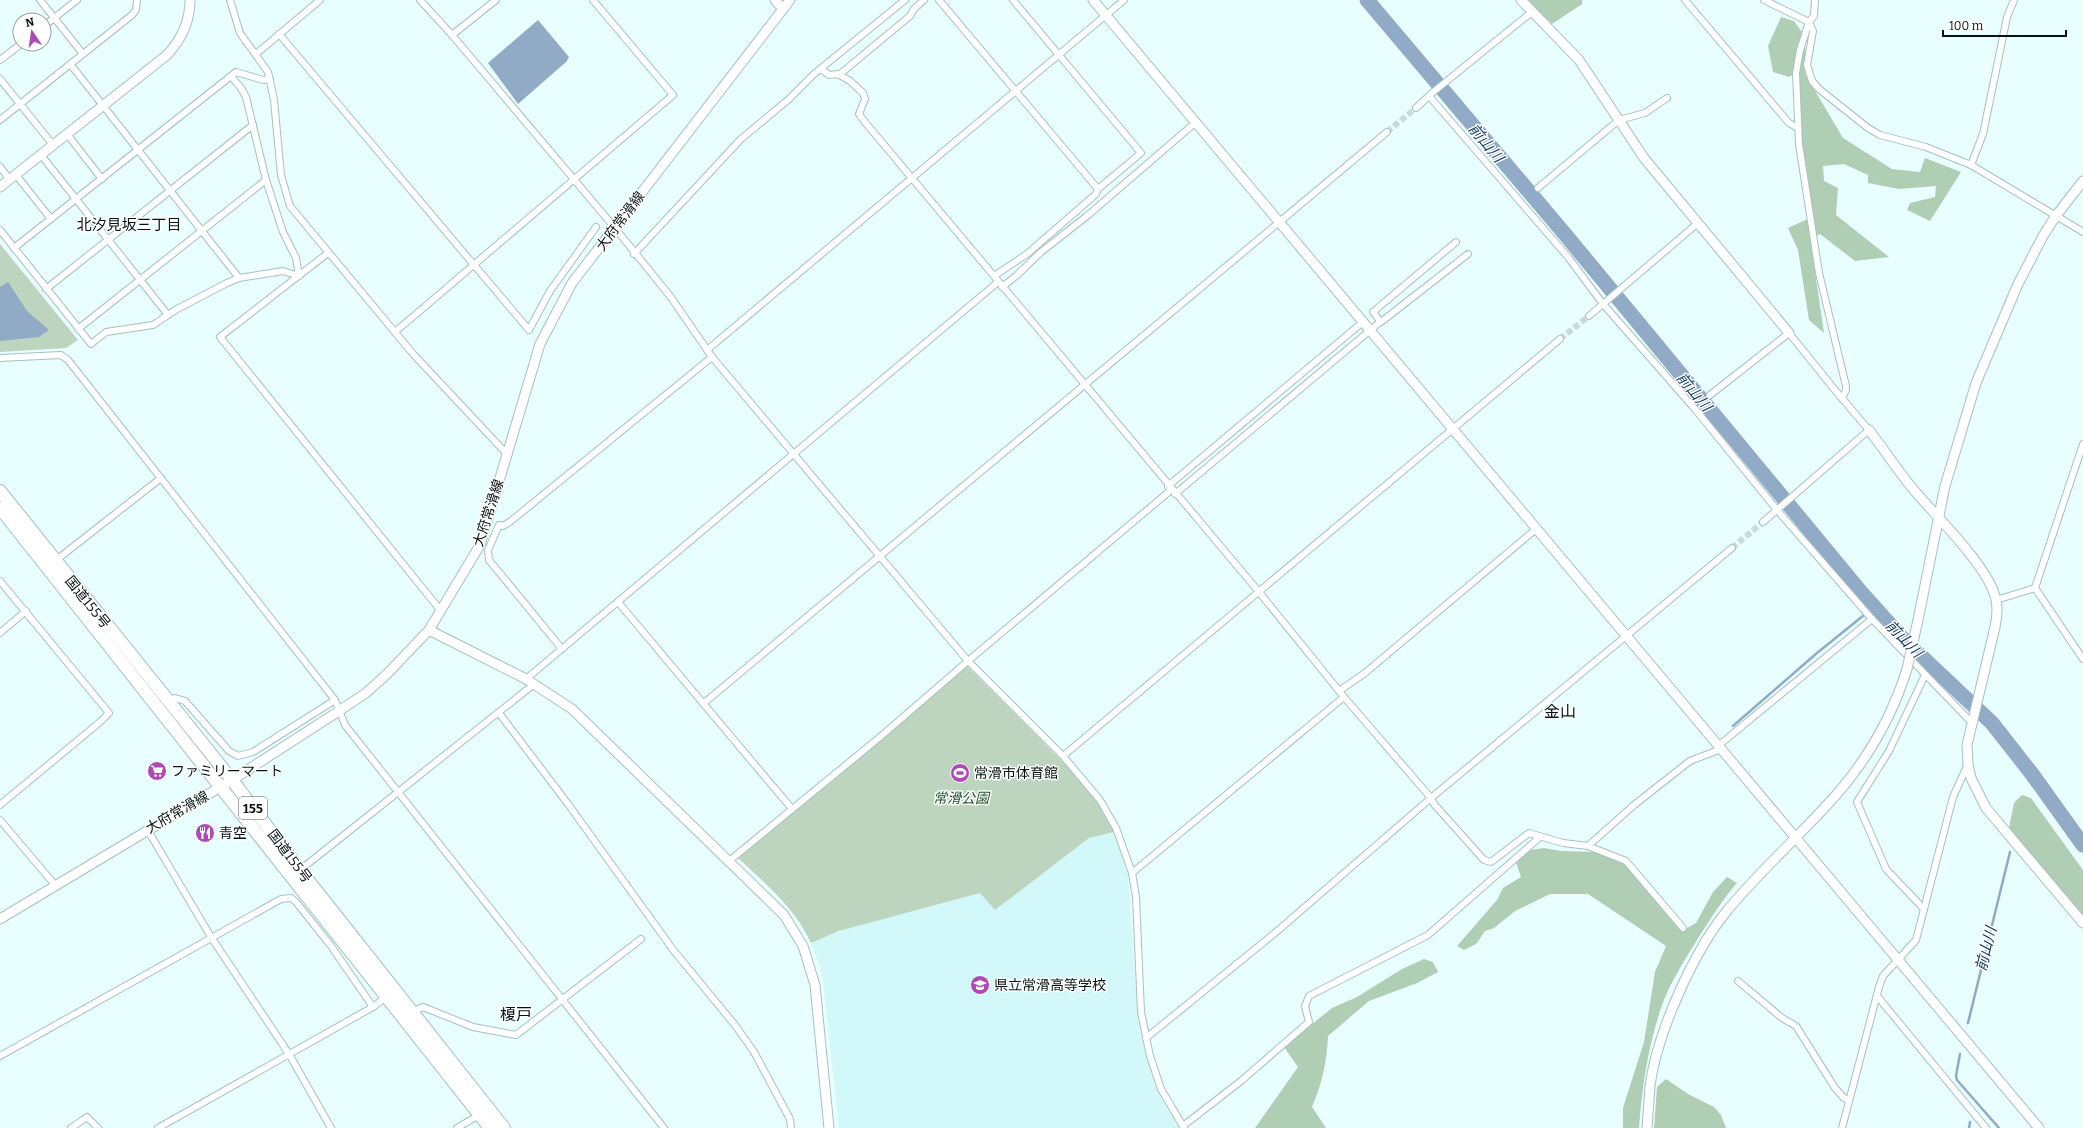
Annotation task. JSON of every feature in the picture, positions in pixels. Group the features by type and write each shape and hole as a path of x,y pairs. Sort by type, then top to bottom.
{"highway":[{"name":"国道155号","path":"0,491 232,780 300,870 504,1128"},
{"name":"国道155号","path":"0,508 490,1128"}],"street":[{"path":"40,0 83,54"},
{"path":"54,18 77,0"},
{"path":"0,120 132,15 136,10 137,0"},
{"path":"0,187 104,106 175,46 185,27 190,0"},
{"path":"230,0 240,33 268,72 274,100 281,175 290,206 414,355 507,454"},
{"path":"256,54 320,0"},
{"path":"420,0 452,35 615,228 634,254 670,296 712,357 968,661 1063,756 1100,800 1116,828 1132,872 1136,897 1142,1012 1150,1056 1161,1089 1184,1127 1241,1081 1309,1022 1305,1006 1308,996 1428,935 1540,837"},
{"path":"452,35 496,0"},
{"path":"395,332 673,95 593,0"},
{"path":"775,0 783,9"},
{"name":"大府常滑線","path":"0,919 147,829 232,780 366,693 387,674 429,630 480,545 540,344 572,283 790,0"},
{"path":"634,254 741,139 821,69 905,0"},
{"path":"839,75 910,16 914,9 924,0"},
{"path":"939,0 1098,189"},
{"path":"994,276 1045,239 1096,194 1098,189 1141,153 1013,0"},
{"path":"1093,0 1371,330 1794,838 2039,1128"},
{"path":"707,350 1124,0"},
{"path":"1521,0 1579,60 1644,158 1852,410"},
{"path":"1685,0 1789,123 1798,128"},
{"path":"1764,0 1809,22 1813,31 1807,65 1812,81 1819,89 1868,128 1880,135 1926,147 1971,165 2055,217 2066,221 2083,232"},
{"path":"1815,0 1814,16 1809,22 1800,50 1796,73 1798,128 1818,273 1846,386 1846,390 1842,398 1869,430 1918,495 1939,517 1986,576 1996,600 1998,614 1993,642 1978,695 1967,745 1968,764 1971,778 1986,808 2083,923"},
{"path":"1971,165 1983,134 2007,17 2014,0"},
{"path":"1416,108 1532,11"},
{"path":"279,34 529,330 560,276 596,227"},
{"path":"0,60 12,51"},
{"path":"71,65 239,278"},
{"path":"821,69 829,75 839,75 864,93 865,100 859,114 1171,490 1259,592 1344,697 1431,798 1434,804 1489,863 1527,833 1577,846 1588,846 1626,861 1683,928"},
{"path":"14,248 236,72 263,80 270,79"},
{"path":"231,76 246,97 266,180 283,232 296,258 299,276"},
{"path":"0,79 53,145"},
{"path":"1431,95 1872,619 1925,675 1972,720"},
{"path":"1538,188 1619,120 1645,113 1667,98"},
{"path":"526,679 794,454 1000,285 1016,276 1041,252 1087,216 1196,122"},
{"path":"46,289 252,125"},
{"path":"704,703 1086,386 1387,132"},
{"path":"67,134 102,179"},
{"path":"41,155 168,315"},
{"path":"0,167 13,177 51,218"},
{"path":"78,328 266,180"},
{"path":"1647,1128 1650,1084 1661,1042 1673,1008 1704,944 1725,913 1750,884 1827,806 1876,741 1892,710 1907,669 1945,486 1976,383 2018,284 2055,217 2083,181"},
{"path":"1589,316 1698,223"},
{"path":"0,230 91,344 106,332 153,325 168,315 239,278 283,271 299,276"},
{"path":"1380,322 1372,312 1456,242"},
{"path":"328,253 220,337 441,611"},
{"path":"1171,490 1380,322 1468,254"},
{"path":"729,861 880,737 1171,490 1364,322"},
{"path":"1710,395 1789,333"},
{"path":"1063,756 1560,339"},
{"path":"0,358 51,355 61,355 64,357 335,700 345,725 664,1128"},
{"path":"562,649 489,560 488,550 499,525 503,526 512,522 712,357"},
{"path":"1763,522 1869,430"},
{"path":"2035,588 2083,444"},
{"path":"55,561 161,478"},
{"path":"1339,691 1365,673 1536,528"},
{"path":"1146,1038 1275,933 1431,798 1732,548"},
{"path":"0,580 109,713 0,805"},
{"path":"1996,600 2035,588"},
{"path":"2035,588 2083,659"},
{"path":"618,602 792,809"},
{"path":"0,633 26,611"},
{"path":"1588,846 1634,805 1690,761 1720,748 1872,619"},
{"path":"429,630 526,679 533,685 572,709 784,915 799,937 806,953 815,985 829,1128"},
{"path":"1924,909 1886,869 1857,802 1890,751 1925,675"},
{"path":"300,870 533,685"},
{"path":"1132,872 1344,697"},
{"path":"168,701 175,698 185,701 230,751 238,756 253,752 335,700"},
{"path":"499,713 568,804 674,951 735,1024 754,1052 790,1119 791,1128"},
{"path":"1842,1128 1883,976 1916,940 1953,797 1968,764"},
{"path":"0,820 55,885"},
{"path":"147,829 211,937 289,1054 331,1128"},
{"path":"0,1056 281,899 291,898 296,902 331,946 373,1006"},
{"path":"412,1012 423,1007 472,1027 516,1036 640,939"},
{"path":"1738,981 1782,1018 1796,1026 1835,1088 1844,1098 1849,1100"},
{"path":"1877,996 1986,1128"},
{"path":"158,1128 373,1006 386,997"},
{"path":"457,1128 479,1114"},
{"path":"71,1128 86,1117 98,1128"}],"shaded area":[{"path":"538,20 569,57 566,62 518,104 488,63"},
{"path":"8,282 27,311 49,330 39,337 0,341 0,287"},
{"name":"県立常滑高等学校","path":"1114,832 1128,875 1138,1020 1147,1058 1158,1093 1179,1128 839,1128 822,973 811,943 839,931 980,893 995,909 1089,838"}],"green space":[{"path":"1528,0 1582,0 1582,4 1552,24"},
{"path":"1781,17 1794,21 1802,32 1800,41 1805,48 1805,74 1843,138 1892,169 1920,172 1925,158 1961,172 1930,221 1907,210 1910,203 1935,197 1936,186 1899,189 1868,183 1868,175 1844,164 1823,166 1824,181 1838,188 1836,215 1889,257 1855,261 1820,234 1810,238 1824,333 1809,320 1798,250 1788,228 1812,217 1801,142 1798,72 1789,77 1773,72 1768,46"},
{"path":"0,244 78,340 66,348 0,352"},
{"name":"常滑公園","path":"967,666 1086,785 1100,804 1114,832 1089,838 995,910 980,893 839,931 811,943 797,919 779,897 738,858"},
{"path":"2022,795 2031,798 2083,870 2083,915 2009,828 2014,803"},
{"path":"1544,848 1561,851 1597,852 1623,862 1682,931 1696,923 1713,892 1727,877 1737,883 1722,902 1700,935 1679,970 1661,1008 1649,1052 1639,1128 1623,1128 1623,1108 1644,1042 1655,972 1666,946 1588,894 1550,894 1515,911 1494,928 1485,931 1476,944 1464,950 1457,946 1497,900 1503,888 1521,877 1516,862 1531,850"},
{"path":"1424,959 1433,962 1438,972 1417,983 1369,1001 1328,1036 1319,1090 1312,1107 1326,1128 1255,1128 1298,1067 1284,1047 1332,1008 1357,997 1402,969"},
{"path":"1666,1079 1688,1094 1714,1107 1721,1115 1726,1128 1654,1128 1657,1087"}],"waterway":[{"name":"前山川","path":"1367,0 1564,233 1860,591 1904,640 1992,723 2032,774 2083,845"},
{"path":"1733,726 1817,653 1874,607"},
{"name":"前山川","path":"2030,780 2032,774"},
{"name":"前山川","path":"1968,1023 2010,852"},
{"name":"前山川","path":"1960,1054 1956,1076 1957,1080 1999,1128"},
{"path":"1969,1128 1970,1122"}],"tunnel":[{"path":"1387,132 1416,108"},
{"path":"1560,339 1589,316"},
{"path":"1732,548 1763,522"}],"place":[{"name":"ファミリーマート","path":"157,771"},
{"name":"常滑市体育館","path":"960,773"},
{"name":"青空","path":"205,833"},
{"name":"県立常滑高等学校","path":"980,985"}],"district":[{"name":"北汐見坂三丁目","path":"129,225"},
{"name":"金山","path":"1560,711"},
{"name":"榎戸","path":"516,1014"}]}
